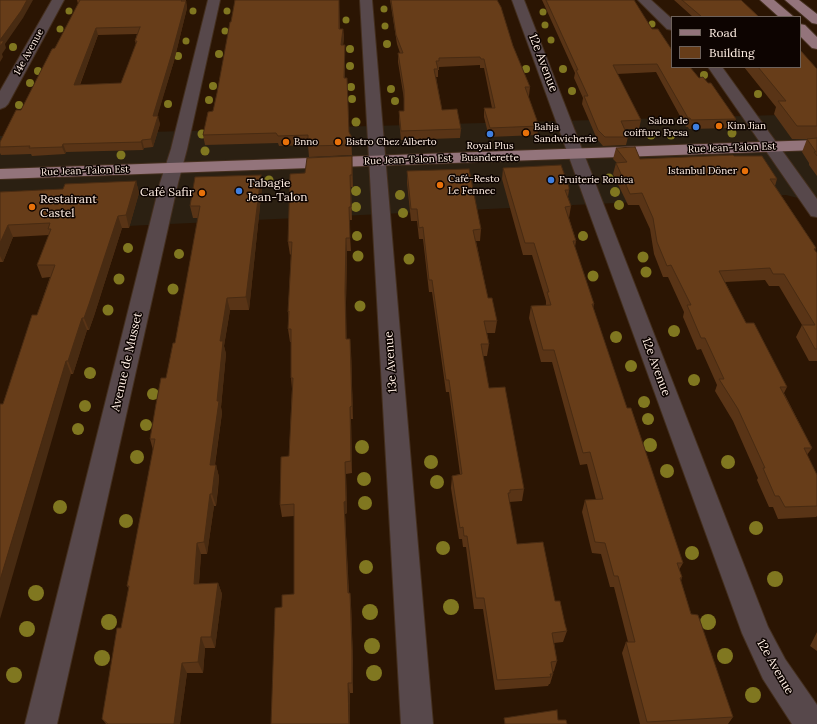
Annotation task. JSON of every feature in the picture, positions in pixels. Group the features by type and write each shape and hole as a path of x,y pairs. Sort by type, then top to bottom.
{"main road":[{"path":"766,0 786,16"},
{"path":"791,0 817,20"},
{"path":"801,29 817,45"},
{"name":"Rue Jean-Talon Est","path":"0,174 817,145"}],"street":[{"name":"14e Avenue","path":"0,104 58,0"},
{"name":"Avenue de Musset","path":"41,724 214,0"},
{"name":"13e Avenue","path":"366,0 417,724"},
{"name":"12e Avenue","path":"518,0 577,153 756,633 774,669 800,709 812,724"},
{"path":"644,0 671,25"},
{"path":"716,68 817,212"}],"shaded area":[{"path":"817,114 817,203 786,195 0,232 0,136"}],"building":[{"path":"0,0 27,0 0,40"},
{"path":"80,0 186,1 153,116 158,116 151,139 142,140 141,142 63,144 62,147 0,147 0,142 16,110 21,110 52,49 55,48","holes":["140,27 135,41 137,41 121,83 74,85 96,28"]},
{"path":"235,0 339,0 339,29 343,29 341,45 345,45 344,78 347,78 349,132 351,136 351,145 308,146 308,135 278,136 276,133 203,135 208,112 213,111"},
{"path":"391,0 497,0 501,7 513,46 530,87 525,87 539,126 490,128 484,108 495,108 484,59 481,59 480,57 439,58 439,61 436,61 438,69 434,69 442,110 457,109 461,129 401,131 399,111 404,111 404,90 398,53 403,53 396,35"},
{"path":"546,0 634,0 652,29 658,29 671,48 671,68 691,68 699,78 703,77 708,83 711,83 736,119 691,120 688,118 657,64 613,65 641,120 621,121 628,137 605,137 598,130 584,96 588,96 576,70 578,70"},
{"path":"682,0 741,0 758,16 701,16"},
{"path":"801,51 817,69 817,126 797,126 778,101 786,101 759,68 801,68"},
{"path":"817,138 817,156 807,139"},
{"path":"635,147 640,159 733,155 762,156 777,179 770,179 816,248 814,249 817,253 817,349 815,349 802,325 815,325 784,274 773,274 770,268 719,271 746,323 754,323 787,387 780,387 812,448 804,448 817,475 817,506 785,507 779,496 775,496 763,468 765,468 738,409 719,379 724,379 705,338 701,338 687,305 691,305 671,265 667,266 657,242 653,218 642,193 630,194 616,163 627,162 616,148"},
{"path":"352,156 352,175 350,175 351,207 349,207 350,238 346,238 345,291 346,339 350,339 352,406 350,407 351,461 345,462 346,501 344,502 352,650 352,683 348,683 349,724 271,724 275,608 282,607 282,595 294,594 294,504 280,505 281,457 289,456 293,378 291,378 291,329 288,329 292,242 288,242 290,174 305,173 307,158"},
{"path":"561,165 569,187 569,190 565,190 571,206 565,207 576,241 573,241 594,304 592,304 627,408 631,408 683,563 677,563 691,614 698,615 733,717 647,722 626,642 635,642 618,576 614,576 605,543 595,542 585,500 603,499 590,452 583,453 554,350 543,350 531,306 551,305 547,292 549,292 534,243 525,243 503,168"},
{"path":"469,169 481,229 473,230 488,298 492,298 497,321 484,321 489,344 481,344 489,388 505,387 524,489 510,490 510,493 508,493 517,544 543,542 555,601 560,601 567,631 552,633 557,661 551,662 553,674 550,674 551,677 497,680 484,598 476,598 467,536 464,536 463,527 460,528 452,476 462,474 449,380 446,380 432,280 429,280 423,227 419,228 417,209 411,209 407,171"},
{"path":"261,175 246,297 227,298 220,341 223,341 217,401 219,401 210,465 216,465 212,494 210,494 204,542 197,543 194,584 218,583 211,637 201,637 198,662 182,663 174,724 108,724 102,719 117,628 121,628 129,586 127,586 155,439 150,439 156,404 161,378 166,378 173,343 175,343 200,206 190,206 195,177"},
{"path":"136,181 126,215 118,216 84,318 82,318 68,361 66,361 0,580 0,404 3,404 32,315 37,315 55,265 37,265 51,229 48,229 50,223 8,225 0,243 0,192 63,189 65,184"},
{"path":"557,710 558,720 566,720 567,724 505,724 504,718"}],"place":[{"name":"Kim Jian","path":"719,126"},
{"name":"Salon de coiffure Fresa","path":"696,127"},
{"name":"Bahja Sandwicherie","path":"526,133"},
{"name":"Royal Plus Buanderette","path":"490,134"},
{"name":"Bnno","path":"286,142"},
{"name":"Bistro Chez Alberto","path":"338,142"},
{"name":"Istanbul Döner","path":"745,171"},
{"name":"Fruiterie Ronica","path":"551,180"},
{"name":"Café-Resto Le Fennec","path":"440,185"},
{"name":"Tabagie Jean-Talon","path":"239,191"},
{"name":"Café Safir","path":"202,193"},
{"name":"Restairant Castel","path":"32,207"}]}
